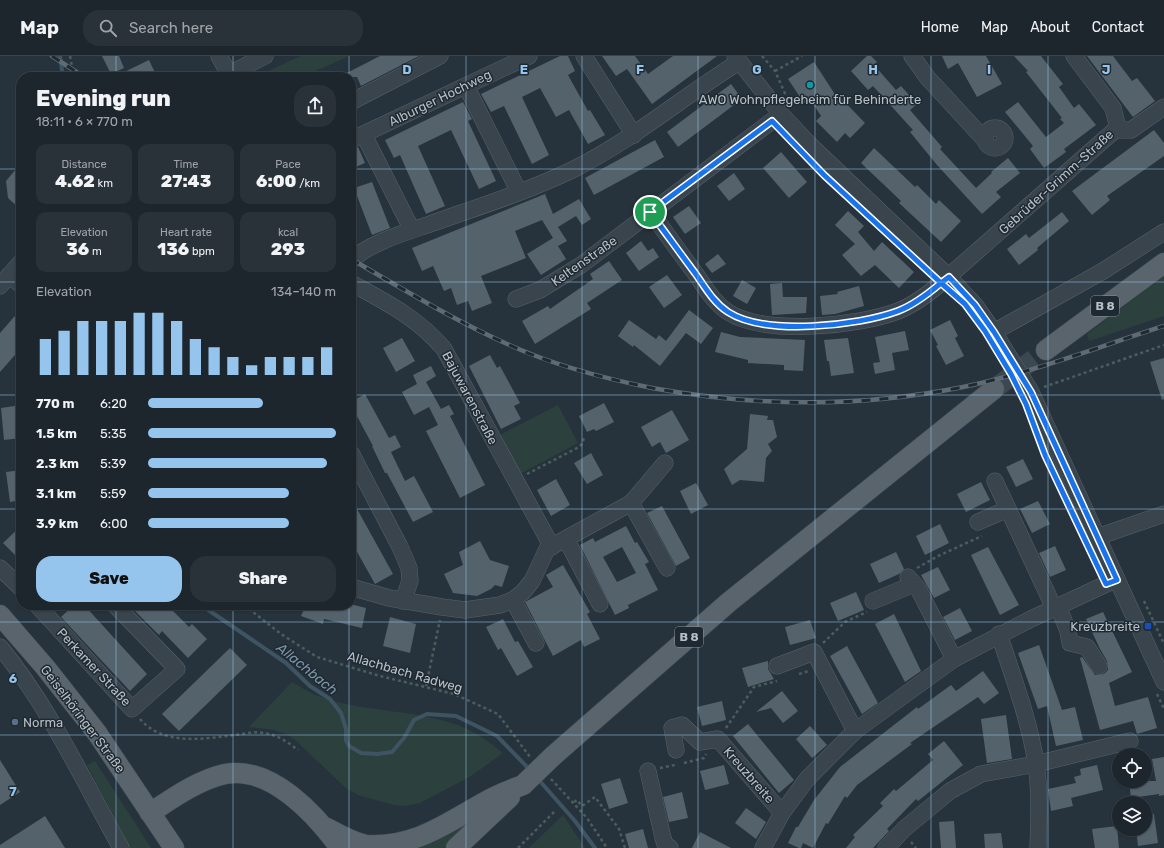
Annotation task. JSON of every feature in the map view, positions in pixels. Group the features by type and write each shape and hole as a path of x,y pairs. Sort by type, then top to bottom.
{"main road":[{"name":"B 8","path":"1046,350 1164,263"},
{"name":"B 8","path":"456,848 553,756 729,602 994,389"},
{"name":"Geiselhöringer Straße","path":"0,615 45,666 97,733 174,848"},
{"path":"150,813 193,787 208,780 224,774 245,774 268,781 298,802 324,826 340,848"},
{"path":"324,826 349,839 366,845 386,846 410,843 434,834 492,798 523,784"}],"street":[{"path":"219,56 225,72"},
{"path":"232,72 265,56"},
{"path":"356,99 440,56"},
{"name":"Alburger Hochweg","path":"357,138 529,56"},
{"path":"584,56 634,135"},
{"path":"912,56 927,77 958,111 984,139 988,130 996,128 958,111"},
{"name":"Gebrüder-Grimm-Straße","path":"650,212 712,299 728,312 754,322 776,326 819,326 864,320 898,311 921,299 949,277 1115,130 1117,124 1114,108 1074,56"},
{"path":"356,258 380,244 412,230 519,192 574,169 634,135 737,59 781,114 845,180 949,277 975,305 994,332 1031,392 1117,580 1159,685"},
{"path":"466,86 519,192"},
{"path":"1115,130 1131,130 1164,107"},
{"name":"Keltenstraße","path":"516,299 540,290 557,281 781,114"},
{"path":"357,138 412,230"},
{"path":"994,332 1103,271 1164,232"},
{"path":"10,282 16,271"},
{"name":"Bajuwarenstraße","path":"356,286 417,322 430,332 444,349 514,480 552,547"},
{"path":"356,463 400,547 409,568 410,581 403,601"},
{"path":"356,588 403,601 442,608 480,609 500,605 513,600 532,582 547,549 631,503 665,463"},
{"path":"995,481 1068,631 1070,643 1087,647 1099,666"},
{"path":"631,503 667,568"},
{"path":"981,529 1008,508"},
{"path":"1097,537 1164,514"},
{"path":"566,539 600,604"},
{"path":"0,568 16,583"},
{"path":"872,605 911,580 919,590 954,659"},
{"name":"Kreuzbreite","path":"763,848 782,813 806,779 855,731 954,659 999,634 1117,580"},
{"path":"513,600 536,643"},
{"name":"Perkamer Straße","path":"42,610 132,709 177,669 120,610"},
{"path":"999,634 1024,710 1036,764 1039,822 1038,848"},
{"path":"781,672 814,652 855,731"},
{"path":"2,653 42,706 76,762 121,848"},
{"name":"Kreuzbreite","path":"678,759 672,728 682,725 700,742 718,739 782,813"},
{"path":"886,848 904,829 950,791 981,774 1036,764 1130,741"},
{"path":"648,771 663,838 670,848"}],"path":[{"path":"70,56 73,72"},
{"path":"775,71 802,56"},
{"path":"1051,383 1164,345"},
{"path":"514,480 579,447 582,444 584,436"},
{"path":"911,580 913,570 981,529"},
{"path":"814,652 845,622 872,605"},
{"path":"426,686 442,608"},
{"name":"Allachbach Radweg","path":"251,610 287,638 317,657 380,676 454,694 498,714 534,761"},
{"path":"791,676 821,668"},
{"path":"648,771 678,759 704,758 754,687 781,672"},
{"path":"1159,685 1164,709"},
{"path":"132,709 143,723 157,734 176,738 197,739 262,732 276,736 298,750"},
{"path":"549,778 574,802 587,818 607,848"},
{"path":"574,802 577,800 582,806 595,797 618,829 625,848"},
{"path":"518,848 554,812"}],"green space":[{"path":"301,56 349,56 313,72 266,72"},
{"path":"1164,276 1164,316 1089,341 1087,334"},
{"path":"558,405 578,443 518,475 498,436"},
{"path":"292,682 315,695 336,702 412,714 449,722 476,734 503,753 471,776 420,803 405,806 394,805 358,795 346,788 294,739 286,734 275,730 249,727"},
{"path":"95,761 151,848 130,848 87,765"},
{"path":"563,815 585,848 529,848"},
{"path":"465,823 464,829 444,848 411,848"}],"building":[{"path":"102,56 119,56 124,68 115,72 110,72"},
{"path":"380,56 419,56 361,86 356,77 356,72 349,72"},
{"path":"560,56 568,56 575,71 568,75 588,111 590,110 605,135 588,144 569,110 556,117 540,88 522,97 549,155 532,164 504,106 491,112 481,94"},
{"path":"602,56 635,56 648,74 673,56 717,56 652,104 627,69 616,76"},
{"path":"867,56 871,56 877,62 874,65 896,90 901,86 917,104 910,110 942,147 940,149 976,188 992,173 991,172 1008,158 1020,173 996,192 1001,197 982,214 937,165 910,132 913,130 873,86 868,90 851,71"},
{"path":"942,56 986,56 1002,84 977,97 958,63 948,69"},
{"path":"1014,56 1041,56 1063,84 1059,87 1074,108 1079,104 1096,125 1064,149 1066,152 1044,168 1030,149 1033,146 1005,112 1018,102 1046,137 1064,123 1060,119 1062,118 1026,72 1028,71"},
{"path":"1087,56 1113,56 1132,81 1137,78 1155,101 1133,117"},
{"path":"149,60 155,72 124,72"},
{"path":"814,62 838,99 840,97 865,123 850,138 845,133 837,142 816,121 821,116 810,99 804,103 788,79"},
{"path":"731,84 742,99 678,147 667,132"},
{"path":"463,102 472,119 468,121 496,181 479,189 451,130 418,146 445,206 426,214 400,155 394,158 385,140"},
{"path":"1154,130 1164,143 1164,156 1107,196 1110,200 1092,215 1072,191"},
{"path":"655,140 664,157 594,195 585,178"},
{"path":"358,147 365,163 356,167 356,148"},
{"path":"874,148 915,187 917,185 936,204 939,200 961,221 941,242 899,203 901,201 861,163"},
{"path":"781,152 807,182 789,198 763,168"},
{"path":"16,169 16,205 8,198 6,181"},
{"path":"734,173 745,189 729,201 717,186"},
{"path":"372,182 390,228 372,235 356,193 356,187"},
{"path":"545,194 553,214 579,199 591,219 582,225 576,216 558,227 567,241 558,246 566,259 541,275 527,254 553,238 542,220 515,231 526,258 481,276 492,303 472,311 468,301 457,305 451,288 444,291 433,266 422,271 412,248"},
{"path":"689,206 701,223 685,234 673,217"},
{"path":"848,211 864,226 858,232 874,251 882,242 914,272 899,288 875,265 861,276 842,255 855,244 835,225"},
{"path":"1062,212 1069,221 1037,248 1038,250 1019,265 1007,249 1026,234 1029,238"},
{"path":"641,241 648,251 653,248 659,257 639,271 626,253"},
{"path":"718,254 726,264 712,273 705,264"},
{"path":"609,261 622,280 587,303 591,309 535,344 522,321 548,306 550,309 593,279 590,274"},
{"path":"667,275 682,295 664,308 649,287"},
{"path":"742,280 756,288 747,304 733,296"},
{"path":"782,283 783,297 807,297 806,313 772,315 770,284"},
{"path":"859,286 864,306 835,314 822,315 820,296 838,294 837,292"},
{"path":"689,310 713,328 701,344 686,333 660,366 634,345 633,347 618,336 629,320 656,339 659,335 666,341"},
{"path":"16,315 16,354 0,372 0,333"},
{"path":"950,320 958,336 955,338 964,356 946,365 930,330"},
{"path":"905,331 909,350 892,353 895,370 875,374 873,363 880,362 875,337"},
{"path":"721,332 740,337 805,340 803,371 784,370 784,365 748,363 748,360 715,352"},
{"path":"402,338 415,361 396,372 383,348"},
{"path":"848,338 854,373 831,376 824,340"},
{"path":"490,355 497,368 500,366 520,403 514,406 521,419 501,429 469,366"},
{"path":"1164,358 1164,399 1162,400 1150,362"},
{"path":"431,366 436,376 426,382 441,409 449,405 454,414 450,416 485,485 460,498 426,431 438,425 429,407 414,415 402,392 417,384 413,375"},
{"path":"365,394 389,438 395,435 401,447 391,452 405,481 414,476 433,512 413,522 387,473 385,473 373,446 356,414 356,399"},
{"path":"604,403 614,422 596,431 594,429 587,432 579,416"},
{"path":"16,406 16,439 4,440 1,408"},
{"path":"672,410 689,440 666,453 660,442 652,447 641,427"},
{"path":"750,414 768,416 767,420 773,420 777,437 768,444 772,451 766,458 764,482 740,480 732,485 724,469 747,449"},
{"path":"591,453 603,475 587,484 574,463"},
{"path":"1023,459 1033,479 1016,487 1006,467"},
{"path":"16,471 16,501 10,502 6,472"},
{"path":"556,479 570,505 551,516 537,490"},
{"path":"981,482 990,500 966,512 957,494"},
{"path":"696,483 708,505 691,514 680,491"},
{"path":"1038,501 1050,524 1032,533 1020,509"},
{"path":"662,506 690,558 676,566 647,513"},
{"path":"356,507 393,574 375,584 356,550"},
{"path":"940,524 949,543 925,555 916,536"},
{"path":"626,526 635,543 637,542 649,562 645,564 658,590 628,605 629,608 615,615 580,545 593,538 595,542","holes":["622,547 636,573 617,582 603,557"]},
{"path":"16,531 16,556 3,543"},
{"path":"480,541 490,560 509,566 502,587 495,585 491,589 477,596 453,593 444,574 463,565 459,552"},
{"path":"1055,546 1066,570 1050,577 1039,553"},
{"path":"988,547 1019,605 1000,615 971,555"},
{"path":"896,552 904,569 899,574 879,583 870,564"},
{"path":"563,565 590,612 587,614 600,639 584,647 581,640 553,656 525,602 553,587 546,575"},
{"path":"938,567 950,590 934,598 921,575"},
{"path":"856,592 864,610 838,621 830,603"},
{"path":"356,606 366,608 362,628 324,619 323,624 301,616 304,610 356,610"},
{"path":"960,608 972,631 955,640 943,617"},
{"path":"69,610 89,610 147,674 130,691 61,617"},
{"path":"134,610 172,610 189,627 192,624 207,639 188,658 162,631 159,635"},
{"path":"1103,612 1132,672 1109,683 1115,706 1148,697 1157,728 1137,734 1133,721 1100,730 1080,658 1082,657 1095,675 1104,674 1108,670 1107,661 1086,619"},
{"path":"894,614 921,671 905,682 875,624"},
{"path":"390,617 416,624 410,653 383,646"},
{"path":"503,619 515,642 518,641 533,667 517,676 501,648 498,650 486,627"},
{"path":"810,620 816,638 790,645 785,627"},
{"path":"1039,645 1062,710 1075,707 1083,740 1056,746 1047,706 1038,709 1018,653"},
{"path":"847,646 878,703 862,714 830,656"},
{"path":"230,648 247,665 179,731 162,714"},
{"path":"768,661 768,669 774,679 748,687 742,668"},
{"path":"983,671 999,693 984,704 978,697 910,743 912,744 857,785 847,798 845,796 828,824 826,823 813,848 803,843 801,848 799,848 788,843 796,827 798,827 814,800 840,767 917,707 918,709 951,685 956,691"},
{"path":"782,691 798,711 783,723 771,708 756,712"},
{"path":"722,701 726,720 702,726 697,707"},
{"path":"1006,715 1012,759 987,763 981,719"},
{"path":"748,724 794,780 779,793 733,736"},
{"path":"810,726 827,745 812,758 796,739"},
{"path":"944,741 963,765 918,801 916,799 887,829 889,831 873,848 846,848 855,837 853,835 883,806 880,803 894,789 896,791 933,760 928,754"},
{"path":"1164,757 1164,795 1131,796 1130,788 1152,788 1152,781 1156,781 1152,759"},
{"path":"0,760 20,792 0,805"},
{"path":"724,765 729,784 705,790 700,771"},
{"path":"1097,765 1103,790 1071,798 1073,806 1051,811 1048,789 1076,783 1074,777 1081,775 1080,769"},
{"path":"620,778 628,803 609,809 601,784"},
{"path":"682,792 688,818 669,822 663,797"},
{"path":"746,808 766,822 756,839 735,823"},
{"path":"1152,814 1154,814 1158,843 1138,846 1137,836 1152,836"},
{"path":"45,816 65,848 0,848 0,845"},
{"path":"954,821 956,848 941,848 939,822"},
{"path":"1112,827 1112,836 1118,836 1119,848 1095,848 1092,829"},
{"path":"643,829 648,848 629,848 625,834"},
{"path":"700,832 731,848 692,848"},
{"path":"1001,833 1003,848 985,848 984,834"}],"waterway":[{"name":"Allachbach","path":"60,56 62,72"},
{"name":"Allachbach","path":"208,610 286,663 310,686 330,699 341,713 346,729 346,740 349,746 361,753 377,754 392,752 404,738 414,720 427,714 456,716 497,736 531,771"},
{"name":"Allachbach","path":"538,779 575,821 595,848"}],"tunnel":[{"path":"994,389 1046,350"}],"railway":[{"path":"52,56 76,72"},
{"path":"356,262 466,324 505,343 541,358 577,370 633,384 730,399 769,402 847,402 924,394 963,387 1014,375 1164,326"}],"place":[{"name":"AWO Wohnpflegeheim für Behinderte","path":"810,85"},
{"name":"Kreuzbreite","path":"1148,626"},
{"name":"Norma","path":"15,722"}],"route":[{"path":"650,212 698,277 712,299 728,312 742,319 754,322 776,326 819,326 864,320 898,311 921,299 941,283 965,304 985,331 1011,374 1026,404 1045,455 1106,584 1117,580 1031,392 994,332 975,305 949,277 941,283 824,175 772,121 650,212"}]}
